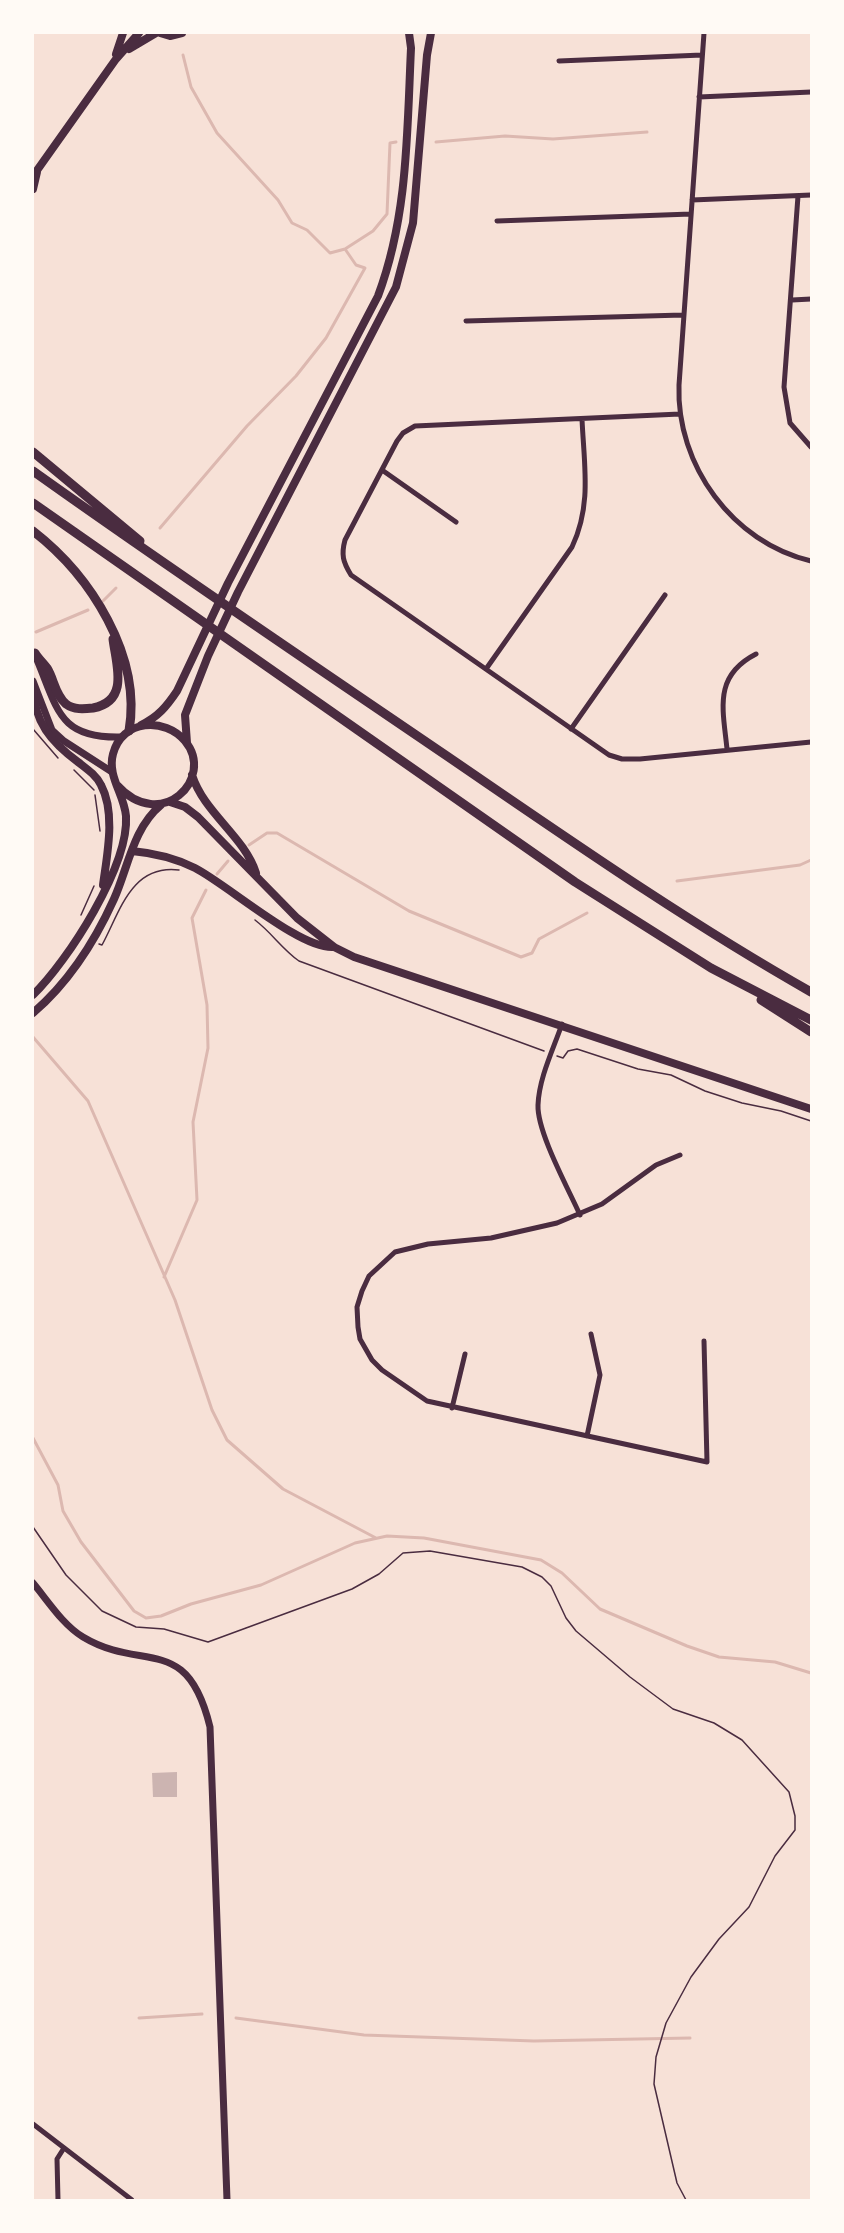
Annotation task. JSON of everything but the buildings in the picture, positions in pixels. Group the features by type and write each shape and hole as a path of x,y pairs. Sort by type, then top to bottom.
{"highway":[{"path":"33,452 197,588"},
{"path":"33,471 243,620 680,913 737,950 811,992"},
{"path":"33,503 575,882 811,1032"},
{"path":"33,531 70,567 101,610 121,648 133,701 126,734"},
{"path":"34,652 47,668 58,694 65,703 74,708 92,708 108,702 117,690 119,669 113,635"},
{"path":"711,968 811,1020"}],"main road":[{"path":"116,58 123,33"},
{"path":"33,189 35,173 116,58 139,33"},
{"path":"116,58 158,33 170,36 182,33"},
{"path":"35,994 77,942 102,896 119,851 126,825 124,806 112,772 113,753 126,734 154,718 168,705 177,691 228,583 378,296 390,263 403,198 411,48 409,33"},
{"path":"187,743 185,715 208,656 238,592 396,287 413,223 427,55 431,33"},
{"path":"33,687 34,704 45,733 92,774 105,796 108,834 102,896"},
{"path":"117,785 128,798 144,805 162,805 170,802 188,786 192,775 192,753 187,743 175,730 159,724 141,725"},
{"path":"192,775 202,796 243,850 256,873 287,908 334,947 374,966 562,1024 811,1109"},
{"path":"170,802 185,807 247,869 256,873"},
{"path":"33,1013 93,940 114,899 146,820 162,805"},
{"path":"132,851 170,858 192,867 297,935 325,948 334,947"}],"street":[{"path":"704,33 683,315 680,414 692,457 712,493 728,512 774,548 811,561"},
{"path":"559,61 702,56"},
{"path":"699,97 811,92"},
{"path":"692,200 811,195"},
{"path":"798,196 784,387 790,423 811,447"},
{"path":"497,221 691,214"},
{"path":"792,300 811,299"},
{"path":"466,321 683,315"},
{"path":"680,414 415,426 403,433 397,441 345,540 341,552 344,564 351,575 609,755 622,759 811,742"},
{"path":"486,669 572,547 581,528 585,510 582,419"},
{"path":"382,470 456,522"},
{"path":"571,729 665,595"},
{"path":"34,652 59,712 71,726 85,735 126,734"},
{"path":"727,749 722,694 725,683 743,661 756,654"},
{"path":"33,681 52,730 64,741 112,772"},
{"path":"562,1024 540,1090 540,1124 580,1215"},
{"path":"680,1155 656,1165 602,1204 580,1215 557,1223 490,1238 409,1247 389,1257 369,1276 357,1307 360,1339 372,1360 413,1393 427,1401 707,1462 704,1341"},
{"path":"587,1436 600,1375 591,1334"},
{"path":"452,1408 465,1354"},
{"path":"33,1583 65,1622 82,1636 100,1645 156,1658 179,1668 193,1682 203,1700 210,1727 227,2200"},
{"path":"33,2124 132,2200"},
{"path":"58,2200 57,2159 64,2148"}],"path":[{"path":"33,729 49,750 66,764"},
{"path":"74,771 94,790 100,831"},
{"path":"93,940 102,945 138,880 169,869 181,871"},
{"path":"79,919 95,883"},
{"path":"253,918 274,935 285,951 299,961 552,1054 563,1058 568,1051 577,1050 638,1069 671,1075 705,1091 742,1103 781,1110 811,1121"},
{"path":"33,1527 66,1575 102,1611 136,1627 164,1629 208,1642 352,1589 379,1574 403,1553 413,1550 522,1567 542,1577 551,1586 566,1618 576,1631 630,1677 673,1709 714,1723 742,1740 789,1792 795,1816 795,1830 775,1856 749,1907 719,1939 691,1977 666,2023 656,2056 655,2092 677,2183 686,2200"}],"waterway":[{"path":"160,528 247,426 296,376 326,338 365,268 356,265 345,249 330,253 307,230 292,223 278,200 217,133 191,87 183,55"},
{"path":"436,142 505,136 553,139 647,132"},
{"path":"345,249 373,231 387,214 390,143 396,142"},
{"path":"103,601 116,588"},
{"path":"36,632 88,610"},
{"path":"249,845 267,833 277,833 409,911 521,957 532,953 539,939 587,913"},
{"path":"677,881 800,865 811,860"},
{"path":"217,874 228,861"},
{"path":"164,1277 197,1200 193,1122 208,1048 207,1005 192,918 206,890"},
{"path":"33,1037 88,1101 175,1300 212,1410 227,1440 283,1489 376,1538"},
{"path":"33,1438 58,1485 63,1511 81,1542 134,1611 146,1618 161,1616 191,1604 261,1585 355,1543 387,1536 424,1538 541,1560 562,1573 600,1609 687,1646 719,1657 775,1662 811,1673"},
{"path":"139,2018 202,2014"},
{"path":"236,2018 364,2035 534,2041 690,2038"}]}
